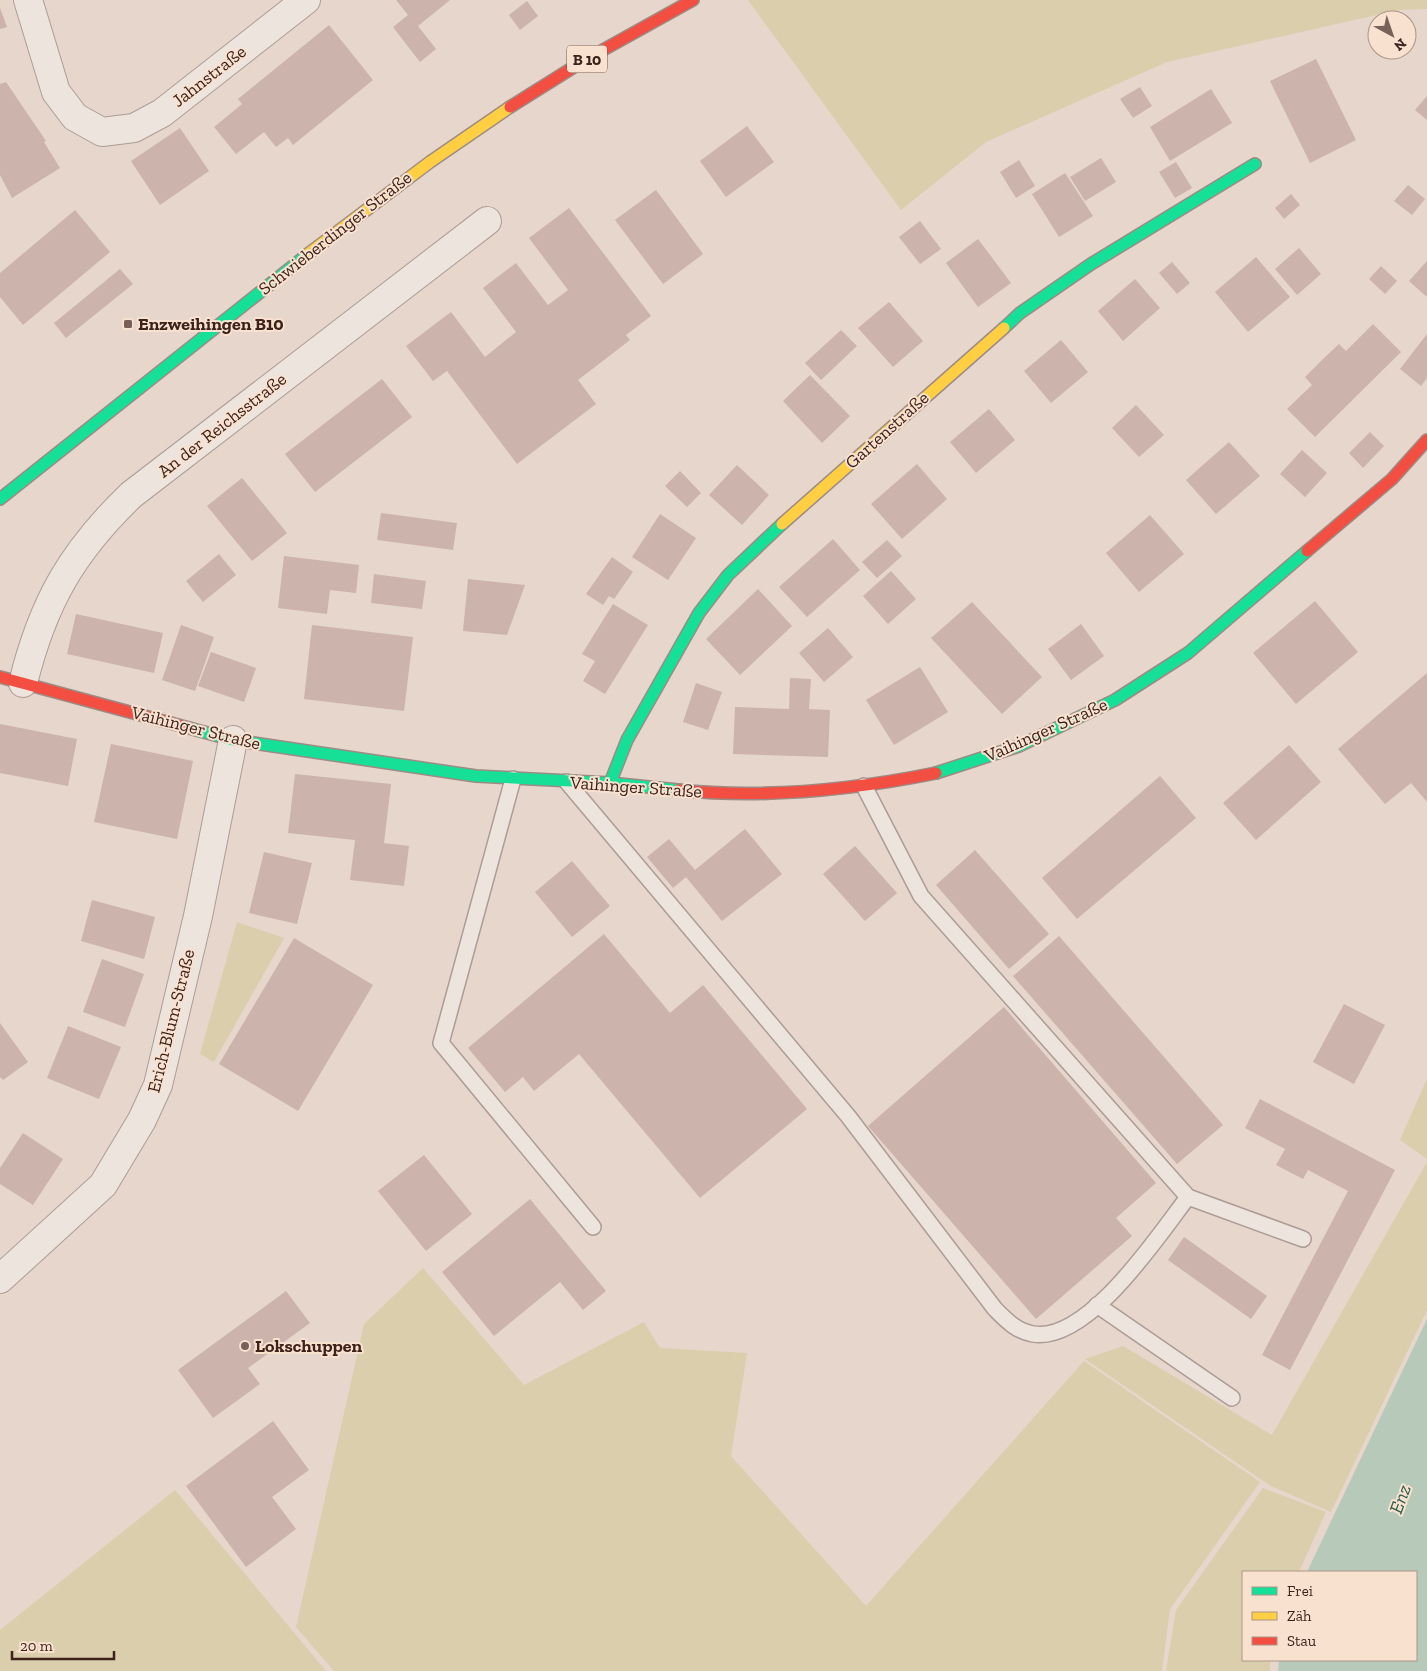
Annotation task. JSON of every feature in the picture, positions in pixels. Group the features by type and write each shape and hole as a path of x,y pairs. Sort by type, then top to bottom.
{"street":[{"name":"Jahnstraße","path":"28,0 56,92 75,117 102,132 134,128 162,113 306,0"},
{"name":"Schwieberdinger Straße","path":"0,499 208,331 424,165 484,124 612,43 693,0"},
{"name":"Gartenstraße","path":"610,783 627,740 699,613 728,574 752,550 1020,313 1091,264 1255,164"},
{"name":"An der Reichsstraße","path":"11,680 31,648 44,613 76,557 104,521 131,495 487,221"},
{"name":"Vaihinger Straße","path":"11,680 233,740 476,776 610,783 696,792 788,792 864,786 941,772 1019,746 1114,700 1195,647 1392,479 1427,440"},
{"name":"Erich-Blum-Straße","path":"0,1279 103,1185 142,1120 158,1085 198,916 233,740"}],"lane":[{"path":"514,779 441,1043 593,1227"},
{"path":"567,782 848,1116 995,1309 1008,1322 1021,1330 1034,1334 1047,1334 1074,1325 1121,1284 1188,1197"},
{"path":"864,786 921,896 1188,1197 1303,1238"},
{"path":"1097,1305 1232,1398"}],"shaded area":[{"path":"748,0 1427,0 1427,9 1367,10 1367,17 1167,62 986,142 901,210"},
{"path":"237,922 284,938 214,1062 200,1054"},
{"path":"1427,1079 1427,1159 1400,1140"},
{"path":"1427,1162 1427,1310 1331,1512 1269,1485 1085,1359 1123,1346 1272,1435"},
{"path":"423,1268 524,1385 644,1322 660,1348 747,1353 731,1456 866,1606 1084,1361 1260,1482 1170,1609 1162,1671 334,1671 296,1627 364,1324"},
{"path":"1263,1488 1326,1512 1299,1571 1242,1571 1242,1661 1270,1661 1270,1671 1166,1671 1176,1610"},
{"path":"175,1490 326,1671 0,1671 0,1630"}],"water":[{"name":"Enz","path":"1427,1319 1427,1671 1278,1671 1279,1661 1417,1661 1417,1571 1307,1571"}],"building":[{"path":"396,0 450,0 418,26 436,49 420,62 393,27 408,15"},
{"path":"527,1 538,16 520,30 509,15"},
{"path":"0,8 7,27 0,29"},
{"path":"329,25 373,80 293,145 288,138 276,147 264,132 236,154 214,127 242,104 238,99"},
{"path":"1316,59 1356,140 1310,163 1270,81"},
{"path":"6,82 46,141 44,142 60,168 12,198 0,175 0,84"},
{"path":"1140,87 1152,106 1133,118 1120,99"},
{"path":"1211,89 1232,123 1170,161 1150,127"},
{"path":"1427,96 1427,120 1415,110"},
{"path":"747,126 774,162 726,197 700,161"},
{"path":"180,128 209,171 160,205 131,161"},
{"path":"1101,158 1116,182 1085,201 1070,177"},
{"path":"1019,160 1035,186 1016,198 1000,172"},
{"path":"1176,162 1192,188 1175,198 1159,172"},
{"path":"1065,173 1093,216 1059,237 1032,194"},
{"path":"1408,185 1425,199 1412,215 1394,201"},
{"path":"656,190 703,254 663,284 615,220"},
{"path":"1291,194 1300,205 1284,219 1275,208"},
{"path":"569,208 651,316 626,335 630,340 578,380 596,404 517,464 447,371 433,381 406,346 451,312 485,357 516,332 483,288 516,263 548,305 568,290 529,238"},
{"path":"75,210 110,252 23,325 0,297 0,273"},
{"path":"920,221 941,249 920,264 899,237"},
{"path":"978,239 1011,283 978,307 946,263"},
{"path":"1299,248 1321,274 1297,295 1275,269"},
{"path":"1256,257 1290,297 1248,332 1215,292"},
{"path":"1427,261 1427,297 1409,281"},
{"path":"1172,262 1190,283 1177,294 1159,273"},
{"path":"1381,266 1397,281 1385,294 1369,279"},
{"path":"120,269 133,284 66,338 54,323"},
{"path":"1135,279 1160,308 1123,341 1098,311"},
{"path":"889,302 923,341 893,367 858,328"},
{"path":"1373,324 1401,352 1315,437 1287,409 1312,385 1305,377 1323,359 1339,344 1346,351"},
{"path":"841,330 857,346 821,380 805,363"},
{"path":"1427,334 1427,378 1421,386 1400,369"},
{"path":"1061,340 1088,372 1051,403 1024,371"},
{"path":"810,375 850,416 822,443 783,401"},
{"path":"382,379 412,417 315,492 285,454"},
{"path":"1136,405 1164,435 1139,457 1112,428"},
{"path":"989,409 1015,440 976,473 950,442"},
{"path":"1370,432 1384,446 1363,468 1349,453"},
{"path":"1229,442 1260,476 1216,514 1186,480"},
{"path":"1302,450 1327,473 1305,497 1280,474"},
{"path":"917,464 947,499 902,539 871,504"},
{"path":"737,465 769,495 742,525 709,495"},
{"path":"680,471 701,493 687,507 665,486"},
{"path":"242,478 287,533 252,561 207,506"},
{"path":"381,513 457,523 453,550 377,540"},
{"path":"660,514 696,538 668,580 632,557"},
{"path":"1150,515 1184,554 1139,592 1106,553"},
{"path":"833,539 860,570 807,617 779,587"},
{"path":"887,540 902,556 877,578 862,562"},
{"path":"219,554 236,575 203,602 186,581"},
{"path":"284,556 359,565 356,593 330,590 327,614 278,608"},
{"path":"612,557 633,572 614,599 609,596 603,605 586,594"},
{"path":"891,571 916,599 888,624 863,596"},
{"path":"374,574 426,581 422,609 371,603"},
{"path":"468,579 525,585 507,635 463,631"},
{"path":"758,589 792,626 740,675 706,639"},
{"path":"1315,601 1358,652 1296,704 1253,653"},
{"path":"972,602 1042,677 1002,714 931,638"},
{"path":"613,604 648,625 605,694 583,681 595,661 582,654"},
{"path":"76,614 163,633 154,673 67,654"},
{"path":"1081,624 1104,656 1071,680 1048,649"},
{"path":"181,625 214,637 195,691 162,680"},
{"path":"312,625 413,637 404,711 304,699"},
{"path":"828,628 853,657 824,682 799,653"},
{"path":"211,652 256,668 244,702 198,686"},
{"path":"920,667 948,712 894,745 866,700"},
{"path":"1427,673 1427,802 1411,783 1385,804 1338,749"},
{"path":"790,678 811,679 809,709 830,710 828,757 733,754 735,707 789,709"},
{"path":"696,683 722,692 708,730 683,722"},
{"path":"0,724 77,739 68,786 0,773"},
{"path":"111,744 193,761 177,839 94,822"},
{"path":"1289,745 1321,782 1256,840 1223,803"},
{"path":"295,774 391,784 384,843 409,846 404,886 350,880 355,840 288,833"},
{"path":"1160,776 1196,818 1077,919 1042,878"},
{"path":"745,829 782,874 722,921 686,877 673,888 647,857 669,839 695,870"},
{"path":"855,846 897,893 865,921 823,874"},
{"path":"975,850 1049,934 1009,969 936,885"},
{"path":"264,852 312,863 297,924 249,913"},
{"path":"572,861 610,906 572,937 535,892"},
{"path":"92,900 155,917 144,959 81,941"},
{"path":"604,934 670,1013 703,985 807,1109 700,1198 579,1054 534,1091 523,1077 505,1092 468,1048"},
{"path":"1059,936 1223,1125 1177,1164 1013,976"},
{"path":"294,938 373,985 298,1111 219,1064"},
{"path":"102,959 144,974 125,1027 83,1012"},
{"path":"1344,1004 1385,1025 1354,1084 1313,1062"},
{"path":"1004,1007 1156,1183 1116,1218 1132,1236 1036,1319 868,1126"},
{"path":"0,1023 28,1062 3,1080 0,1077"},
{"path":"68,1026 121,1047 99,1099 47,1078"},
{"path":"1260,1099 1395,1170 1290,1370 1262,1355 1348,1191 1308,1170 1303,1179 1276,1165 1285,1149 1245,1128"},
{"path":"23,1133 63,1159 33,1205 0,1184 0,1168"},
{"path":"424,1155 472,1214 426,1251 378,1191"},
{"path":"530,1199 606,1291 583,1310 560,1282 494,1336 442,1272"},
{"path":"1184,1237 1267,1296 1251,1319 1168,1260"},
{"name":"Lokschuppen","path":"286,1291 310,1323 248,1368 260,1384 213,1418 178,1370"},
{"path":"273,1421 309,1470 272,1497 296,1529 246,1567 186,1486"}],"traffic: fast":[{"path":"1004,328 1020,313 1091,264 1255,164"},
{"path":"0,499 308,254"},
{"path":"610,783 627,740 699,613 728,575 782,524"},
{"path":"936,773 1019,746 1115,700 1188,653 1307,551"},
{"path":"189,728 233,740 476,776 610,783 678,790"}],"traffic: slow":[{"path":"308,254 430,162 510,107"},
{"path":"782,524 1004,328"}],"traffic: jam":[{"path":"510,107 585,60 693,0"},
{"path":"1307,551 1392,479 1427,440"},
{"path":"0,677 189,728"},
{"path":"678,790 743,794 808,791 872,784 936,773"}],"place":[{"name":"Enzweihingen B10","path":"128,324"},
{"name":"Lokschuppen","path":"245,1346"}]}
